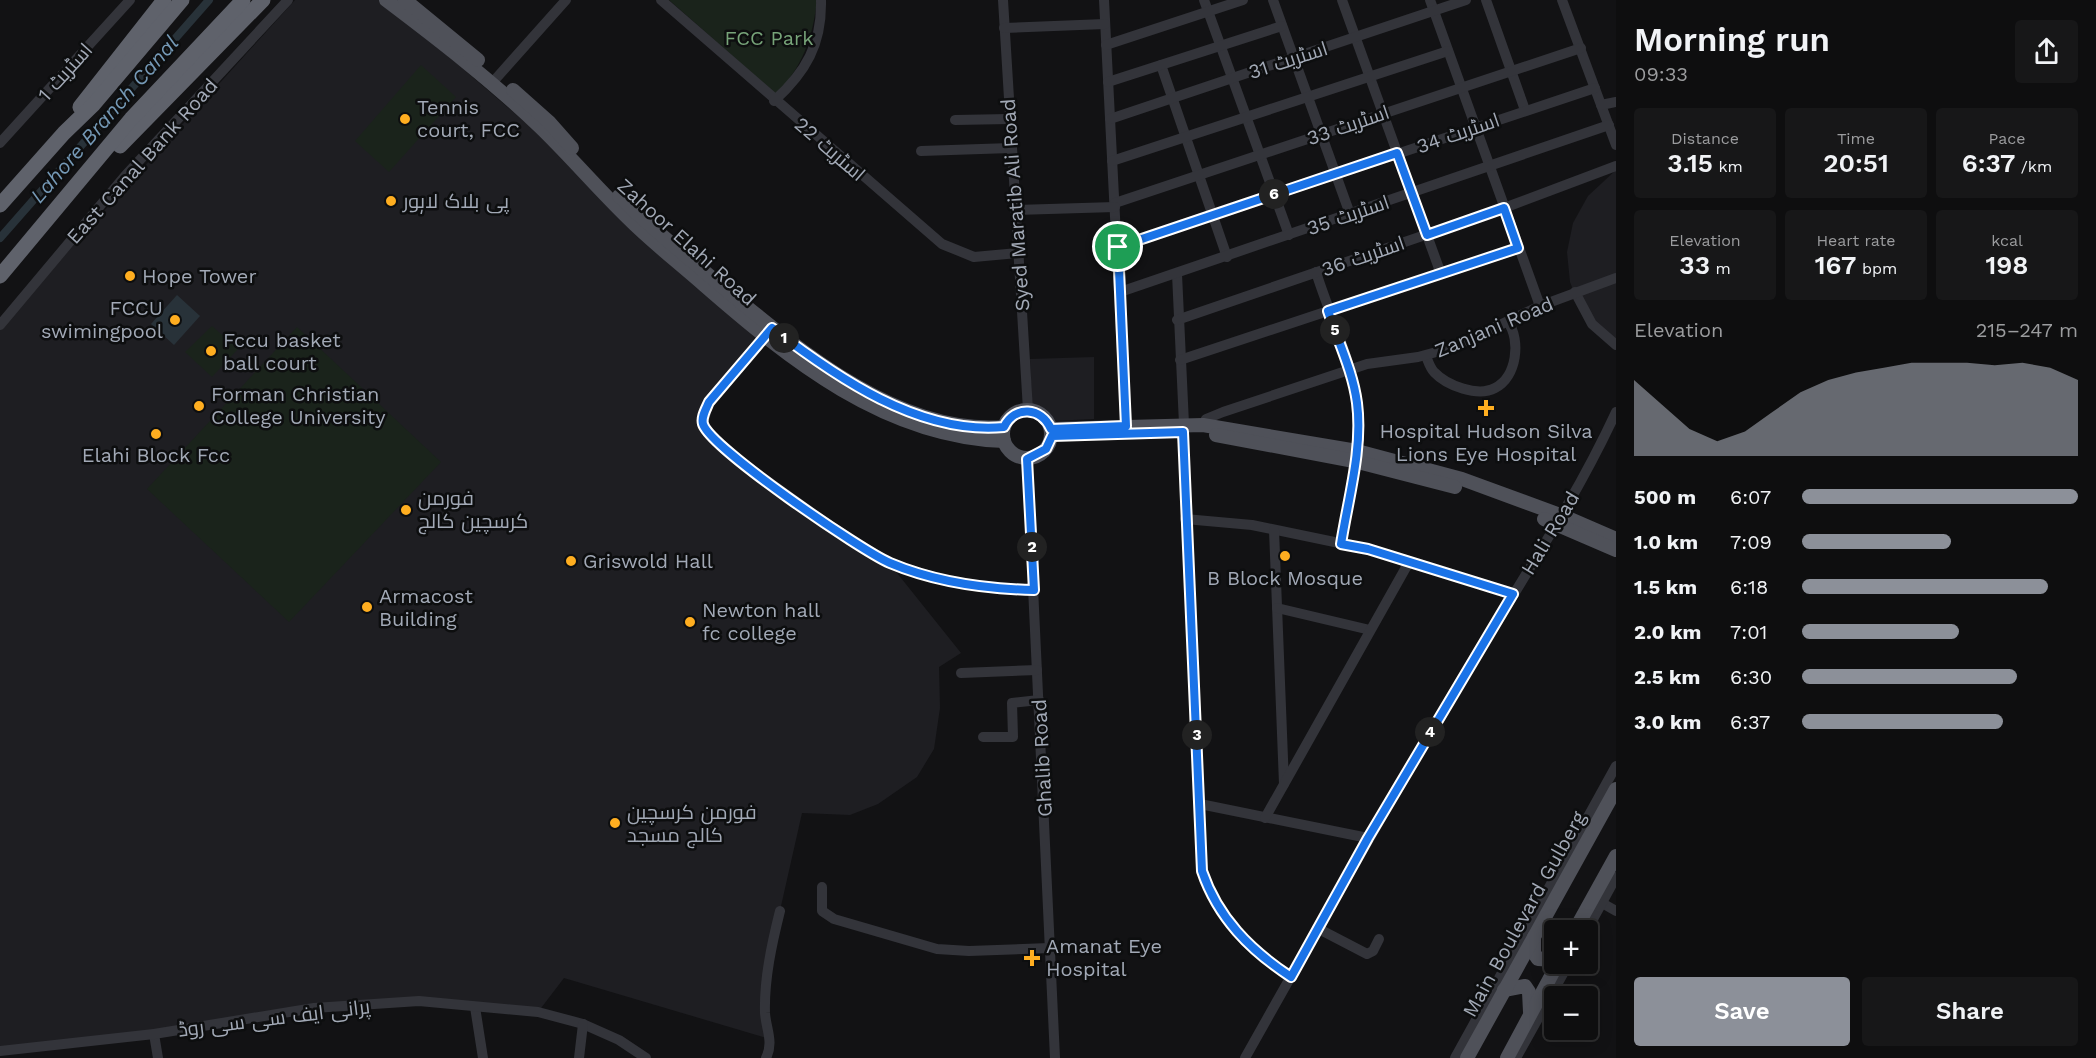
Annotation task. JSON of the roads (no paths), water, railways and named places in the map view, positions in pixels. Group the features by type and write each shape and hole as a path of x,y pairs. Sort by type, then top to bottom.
{"highway":[{"path":"64,133 84,100 164,0"},
{"path":"0,205 93,104 182,0"},
{"path":"0,276 131,119 243,0"},
{"path":"56,210 263,0"}],"main road":[{"name":"Zahoor Elahi Road","path":"386,0 495,80"},
{"name":"Zahoor Elahi Road","path":"405,0 495,80 630,221 768,332 821,378 910,423 955,437 1004,434"},
{"path":"1028,410 1042,416 1051,433 1046,449 1027,459 1013,454 1004,434 1013,415 1028,410"},
{"path":"1051,433 1183,428 1203,425 1356,456 1560,519 1616,539"},
{"path":"1183,428 1231,438 1356,456"},
{"path":"1560,519 1616,550"},
{"name":"Main Boulevard Gulberg","path":"1467,1058 1616,789"},
{"path":"1580,920 1616,855"},
{"path":"1534,937 1534,952 1538,959 1544,962"},
{"path":"1507,1058 1552,974"},
{"path":"1504,990 1526,986 1529,992 1530,1014"}],"street":[{"name":"اسٹریٹ 1","path":"0,143 130,0"},
{"name":"East Canal Bank Road","path":"0,325 125,176 288,0"},
{"path":"495,80 566,0"},
{"name":"اسٹریٹ 22","path":"661,0 942,244 974,256 1018,253"},
{"path":"774,100 795,81 806,66 819,29 821,0"},
{"name":"Syed Maratib Ali Road","path":"1003,0 1028,410"},
{"path":"1105,0 1126,429"},
{"path":"1204,0 1289,236"},
{"path":"1106,45 1243,0"},
{"path":"1273,0 1350,214"},
{"path":"1342,0 1441,274"},
{"path":"1430,0 1540,306"},
{"name":"اسٹریٹ 31","path":"1110,119 1466,0"},
{"path":"1486,0 1525,110"},
{"path":"1562,0 1616,146"},
{"path":"1004,28 1105,24"},
{"path":"1108,82 1282,26"},
{"name":"اسٹریٹ 33","path":"1015,210 1115,205 1259,154 1581,48"},
{"path":"1112,161 1448,51"},
{"path":"1161,65 1227,257"},
{"name":"اسٹریٹ 34","path":"1118,247 1595,88"},
{"path":"1601,105 1616,102"},
{"path":"955,120 1009,119"},
{"name":"اسٹریٹ 35","path":"1120,292 1608,125"},
{"path":"921,151 1011,148"},
{"name":"اسٹریٹ 36","path":"1177,320 1504,208 1616,166"},
{"path":"1180,360 1518,248"},
{"path":"1316,272 1358,405 1356,456 1341,544"},
{"path":"1177,274 1185,519 1201,861 1208,889 1223,916 1244,941 1291,977"},
{"name":"Zanjani Road","path":"1203,425 1206,419 1222,412 1348,370 1378,361 1426,356 1451,348 1540,306 1616,278"},
{"path":"1575,292 1592,324 1616,345"},
{"path":"1426,356 1433,371 1456,386 1485,392 1497,387 1507,376 1516,347 1515,332 1508,322"},
{"path":"768,332 709,402 703,414 703,423 708,433 725,449 829,525 889,562 944,580 1000,589 1034,590"},
{"name":"Hali Road","path":"1245,1058 1368,838 1560,519 1616,412"},
{"name":"Ghalib Road","path":"1027,459 1055,1058"},
{"path":"1185,519 1274,530 1341,544 1513,594"},
{"path":"1274,530 1284,785"},
{"path":"1266,818 1408,562"},
{"path":"1277,608 1370,630"},
{"path":"961,673 1037,670"},
{"path":"983,737 1013,737 1012,703 1039,700"},
{"path":"1455,1058 1616,766"},
{"path":"1200,804 1368,838"},
{"path":"1593,920 1616,877"},
{"path":"822,887 822,911 834,919 937,949 969,951 1049,948"},
{"path":"1602,903 1616,911"},
{"path":"766,1058 770,1039 765,1014 768,980 780,911"},
{"path":"1317,928 1367,954 1371,954 1379,939"},
{"path":"1516,1058 1563,974"},
{"name":"پرانی ایف سی سی روڈ","path":"0,1051 154,1034 314,1008 419,1001 538,1012 583,1024 619,1040 646,1058"},
{"path":"475,1007 483,1058"},
{"path":"579,1058 583,1024"},
{"path":"154,1034 158,1058"},
{"path":"40,1046 42,1058"}],"waterway":[{"name":"Lahore Branch Canal","path":"0,238 209,0"}],"place":[{"name":"Tennis court, FCC","path":"405,119"},
{"name":"پی بلاک لاہور","path":"391,201"},
{"name":"Hope Tower","path":"130,276"},
{"name":"FCCU swimingpool","path":"175,320"},
{"name":"Fccu basket ball court","path":"211,351"},
{"name":"Forman Christian College University","path":"199,406"},
{"name":"Hospital Hudson Silva Lions Eye Hospital","path":"1486,408"},
{"name":"Elahi Block Fcc","path":"156,434"},
{"name":"فورمن کرسچین کالج","path":"406,510"},
{"name":"B Block Mosque","path":"1285,556"},
{"name":"Griswold Hall","path":"571,561"},
{"name":"Armacost Building","path":"367,607"},
{"name":"Newton hall fc college","path":"690,622"},
{"name":"فورمن کرسچین کالج مسجد","path":"615,823"},
{"name":"Amanat Eye Hospital","path":"1032,958"}],"park label":[{"name":"FCC Park","path":"769,38"}]}
